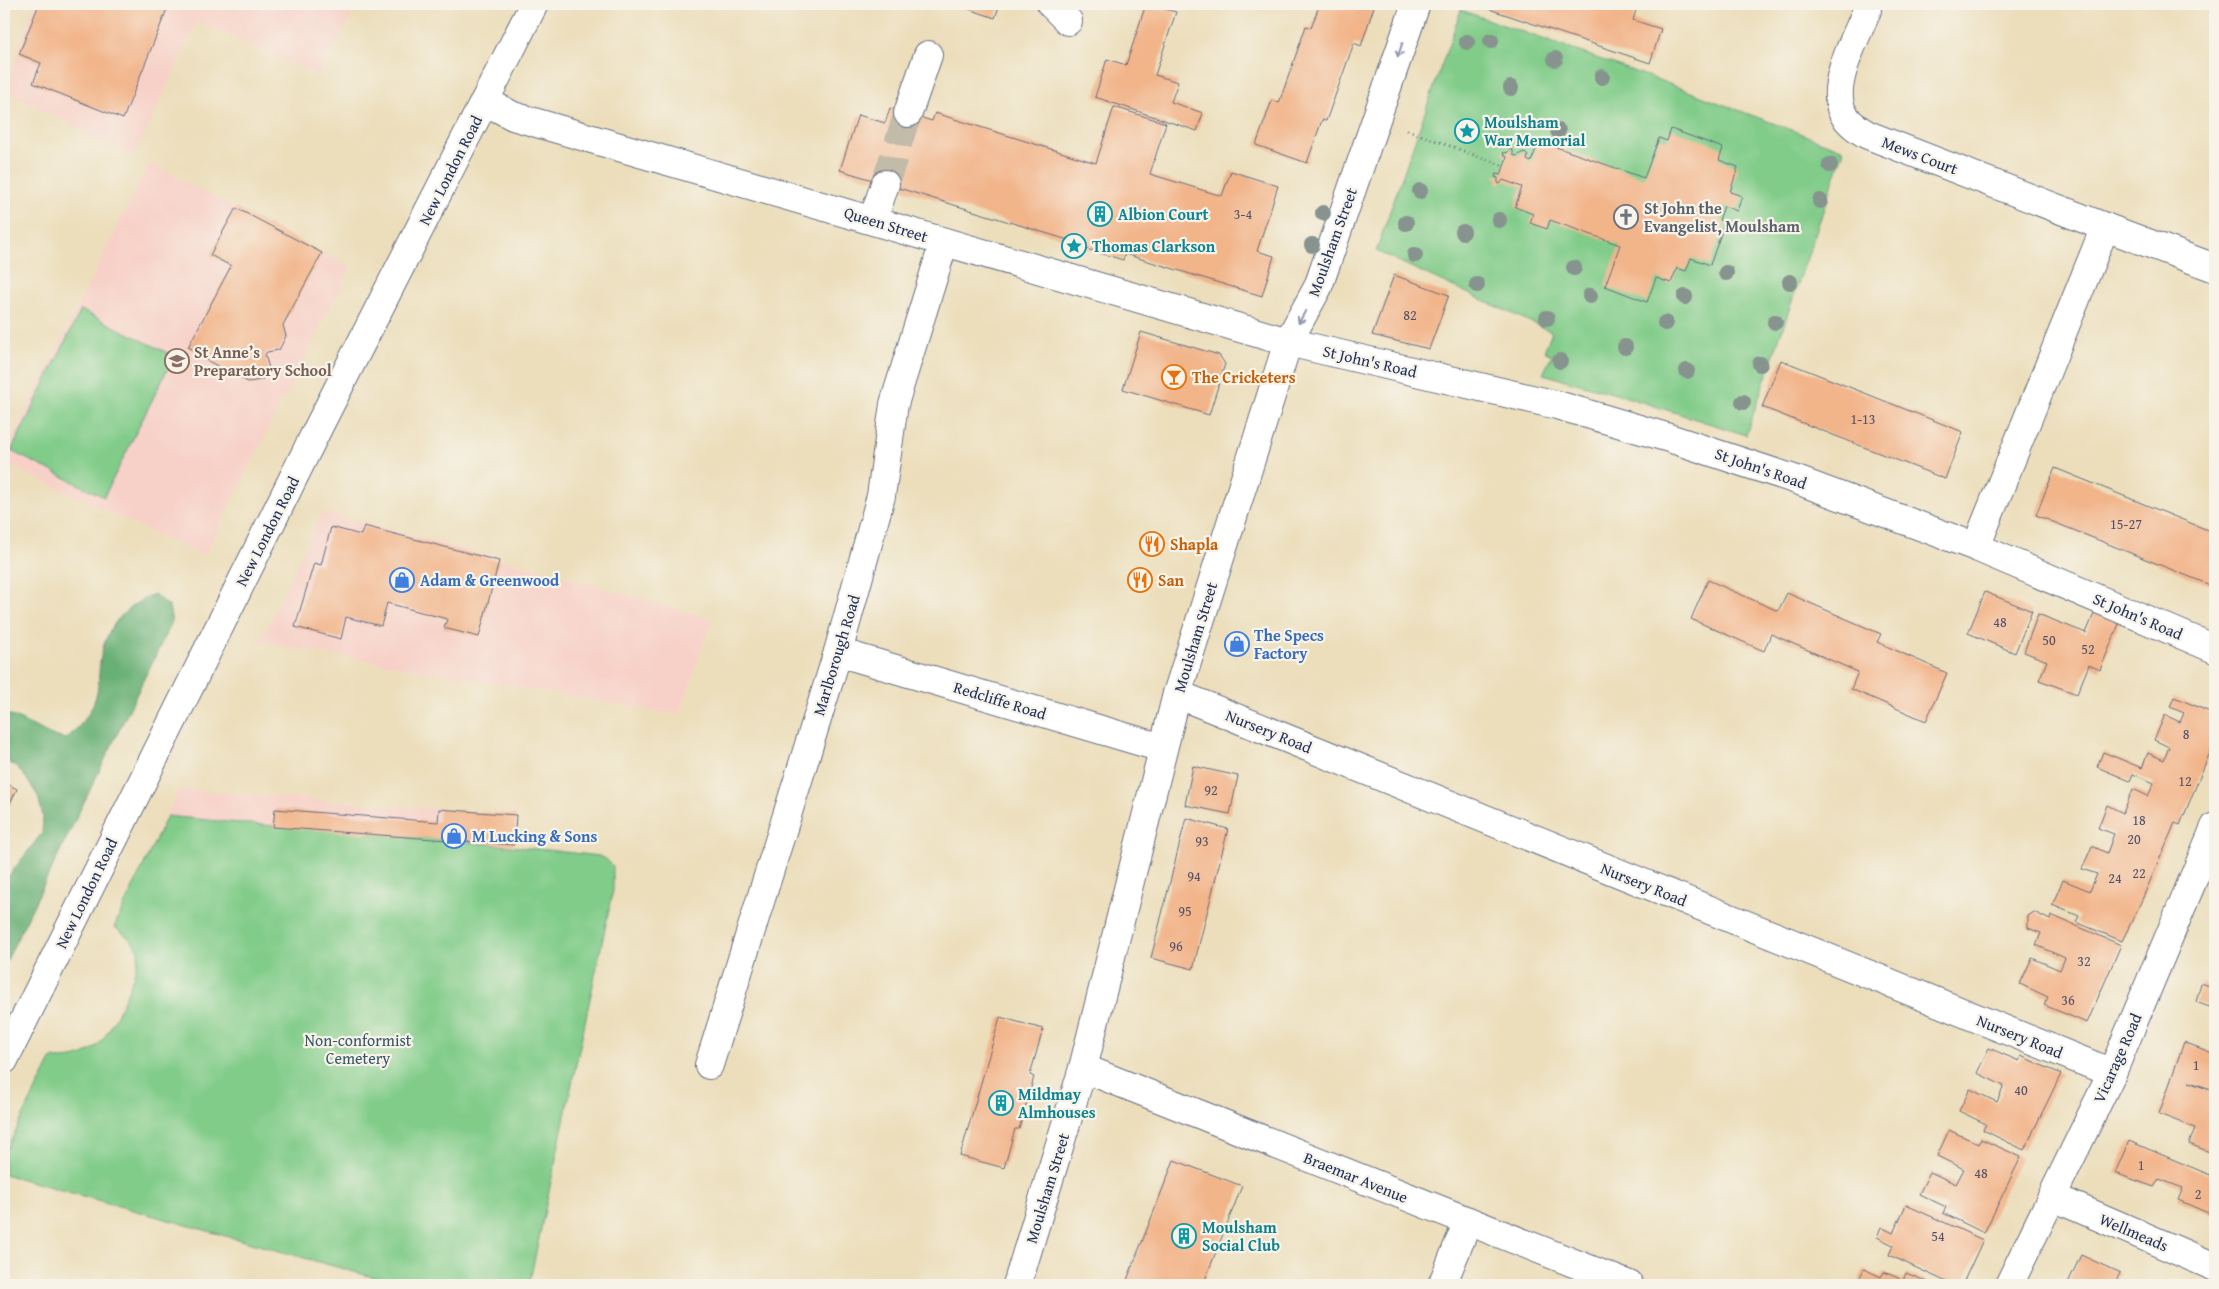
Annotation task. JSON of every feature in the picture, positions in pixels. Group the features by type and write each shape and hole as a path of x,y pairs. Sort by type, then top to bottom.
{"street":[{"name":"New London Road","path":"4,1060 320,424 534,4"},
{"name":"Moulsham Street","path":"1017,1285 1083,1068 1177,694 1288,342 1318,287 1416,4"},
{"name":"Mews Court","path":"1867,10 1840,78 1840,106 1854,127 1868,135 2215,268"},
{"path":"908,114 928,55"},
{"name":"Queen Street","path":"485,101 512,116 1288,342"},
{"path":"873,220 885,184"},
{"path":"1976,547 2105,226"},
{"name":"Marlborough Road","path":"709,1065 838,652 881,496 894,404 944,242"},
{"name":"St John's Road","path":"1288,342 1557,405 1657,434 1794,479 1976,547 2215,649"},
{"name":"Redcliffe Road","path":"838,652 1162,748"},
{"name":"Nursery Road","path":"1177,694 2112,1073"},
{"name":"Vicarage Road","path":"2009,1285 2112,1073 2215,826"},
{"name":"Braemar Avenue","path":"1083,1068 1629,1285"},
{"name":"Wellmeads","path":"2053,1197 2215,1268"},
{"path":"1442,1285 1468,1221"}],"path":[{"path":"1375,122 1418,133 1504,166"}],"shaded area":[{"path":"34,4 358,4 318,75 197,21 135,156 5,92"},
{"name":"St Anne’s Preparatory School","path":"149,163 351,267 204,556 4,463 4,455"},
{"path":"322,512 499,558 712,619 680,715 260,642"},
{"path":"179,789 516,815 514,845 273,827 167,816"}],"green space":[{"path":"1461,10 1664,82 1844,150 1746,435 1623,396 1543,374 1552,355 1544,351 1552,332 1376,251"},
{"path":"81,310 174,356 104,497 11,451"},
{"path":"154,594 169,606 172,622 4,966 4,882 42,833 43,817 38,796 26,778 17,767 4,760 4,712 54,736 66,739 89,713 94,702 101,656 113,626 135,604"},
{"name":"Non-conformist Cemetery","path":"167,816 437,839 599,856 606,859 613,866 613,891 529,1285 401,1285 4,1174 4,1154 52,1058 65,1059 76,1057 88,1053 98,1045 110,1028 124,1000 135,971 138,951 131,940 114,927"}],"building":[{"path":"39,4 169,4 123,119 33,83 41,63 19,54"},
{"path":"954,4 1000,4 995,18"},
{"path":"1146,4 1176,12 1155,75 1178,82 1171,102 1203,113 1197,131 1095,97 1107,59 1126,65"},
{"path":"1314,4 1375,4 1361,46 1354,43 1326,121 1322,120 1307,163 1256,145 1272,100 1279,103 1306,26 1311,28 1319,6"},
{"path":"1474,4 1638,4 1633,20 1661,29 1650,63"},
{"name":"Albion Court","path":"1114,107 1166,123 1150,174 1222,196 1231,171 1278,186 1257,251 1274,256 1262,296 1125,254 1123,260 1067,243 1068,240 840,170 858,115 885,123 890,108 932,121 935,113 1096,163"},
{"name":"St John the Evangelist, Moulsham","path":"1671,129 1723,148 1719,160 1738,167 1730,192 1742,196 1737,211 1724,206 1719,220 1725,222 1710,265 1691,258 1686,271 1677,268 1671,283 1656,278 1647,302 1605,286 1620,245 1550,220 1547,229 1530,223 1533,214 1515,207 1522,187 1503,180 1500,184 1498,183 1498,178 1495,177 1496,174 1501,175 1507,157 1503,154 1504,152 1507,153 1510,149 1513,150 1513,155 1516,156 1524,152 1528,156 1527,160 1531,162 1539,141 1644,178 1659,138 1667,141"},
{"path":"236,208 322,253 283,325 286,336 279,350 267,352 265,355 269,368 262,380 248,382 206,360 207,357 188,347 231,266 210,255"},
{"path":"1394,275 1449,295 1429,349 1372,335"},
{"name":"The Cricketers","path":"1141,332 1219,355 1225,364 1209,415 1123,389"},
{"path":"1781,360 1963,432 1945,479 1762,407"},
{"path":"2055,468 2215,533 2215,587 2036,515"},
{"name":"Adam & Greenwood","path":"364,526 499,561 479,637 444,628 447,619 387,603 381,626 346,617 341,639 295,627 314,563 321,565 331,527 361,535"},
{"path":"1708,580 1778,611 1787,593 1881,634 1877,642 1947,673 1926,721 1851,689 1858,672 1771,634 1764,651 1691,619"},
{"path":"1985,592 2032,611 2015,653 1968,633"},
{"path":"2096,609 2121,619 2100,670 2089,665 2077,694 2039,680 2047,661 2024,652 2038,614 2086,633"},
{"path":"2174,697 2215,714 2215,740 2180,825 2175,823 2122,941 2076,922 2079,916 2052,905 2063,880 2090,891 2097,874 2082,869 2092,846 2107,853 2114,834 2098,828 2107,805 2123,813 2133,789 2148,796 2154,783 2133,774 2130,781 2097,767 2103,752 2142,768 2148,753 2164,760 2169,747 2154,740 2165,715 2180,722 2184,713 2170,707"},
{"path":"1193,766 1238,776 1230,814 1185,805"},
{"path":"4,782 17,789 4,816"},
{"name":"M Lucking & Sons","path":"275,809 438,822 439,809 516,815 514,845 273,827"},
{"path":"1186,818 1228,829 1193,969 1151,958"},
{"path":"2034,912 2050,920 2051,915 2121,945 2087,1023 2044,1005 2048,997 2020,984 2032,958 2060,970 2065,958 2036,945 2041,933 2028,928 2028,916"},
{"path":"2201,983 2215,988 2215,1009 2196,1002"},
{"name":"Mildmay Almhouses","path":"1000,1017 1043,1029 1030,1075 1034,1077 1019,1129 1015,1129 1004,1168 960,1156"},
{"path":"2184,1042 2215,1054 2215,1090 2189,1082 2215,1092 2215,1154 2189,1144 2195,1128 2159,1114"},
{"path":"1989,1048 2019,1061 2021,1056 2061,1074 2024,1150 1983,1130 1986,1124 1959,1111 1970,1089 1997,1102 2004,1086 1977,1073"},
{"path":"1949,1130 1979,1144 1981,1139 2021,1157 1984,1233 1943,1213 1946,1207 1919,1194 1930,1172 1956,1184 1964,1169 1937,1156"},
{"path":"2129,1141 2215,1177 2215,1216 2178,1200 2183,1188 2159,1179 2154,1187 2115,1173"},
{"name":"Moulsham Social Club","path":"1174,1160 1242,1186 1203,1285 1125,1285"},
{"path":"1906,1205 1983,1240 1962,1285 1953,1285 1889,1255 1893,1245 1877,1237 1881,1227 1893,1233"},
{"path":"2081,1255 2120,1273 2115,1283 2120,1285 2067,1285"},
{"path":"1864,1269 1881,1277 1884,1272 1903,1280 1906,1273 1935,1285 1873,1285 1859,1279"}],"tunnel":[{"path":"885,184 908,113"}],"place":[{"name":"Moulsham War Memorial","path":"1467,131"},
{"name":"Albion Court","path":"1100,214"},
{"name":"St John the Evangelist, Moulsham","path":"1626,217"},
{"name":"Thomas Clarkson","path":"1074,246"},
{"name":"St Anne’s Preparatory School","path":"177,361"},
{"name":"The Cricketers","path":"1174,377"},
{"name":"Shapla","path":"1152,544"},
{"name":"Adam & Greenwood","path":"402,580"},
{"name":"San","path":"1140,580"},
{"name":"The Specs Factory","path":"1237,644"},
{"name":"M Lucking & Sons","path":"454,836"},
{"name":"Mildmay Almhouses","path":"1001,1103"},
{"name":"Moulsham Social Club","path":"1184,1236"}]}
